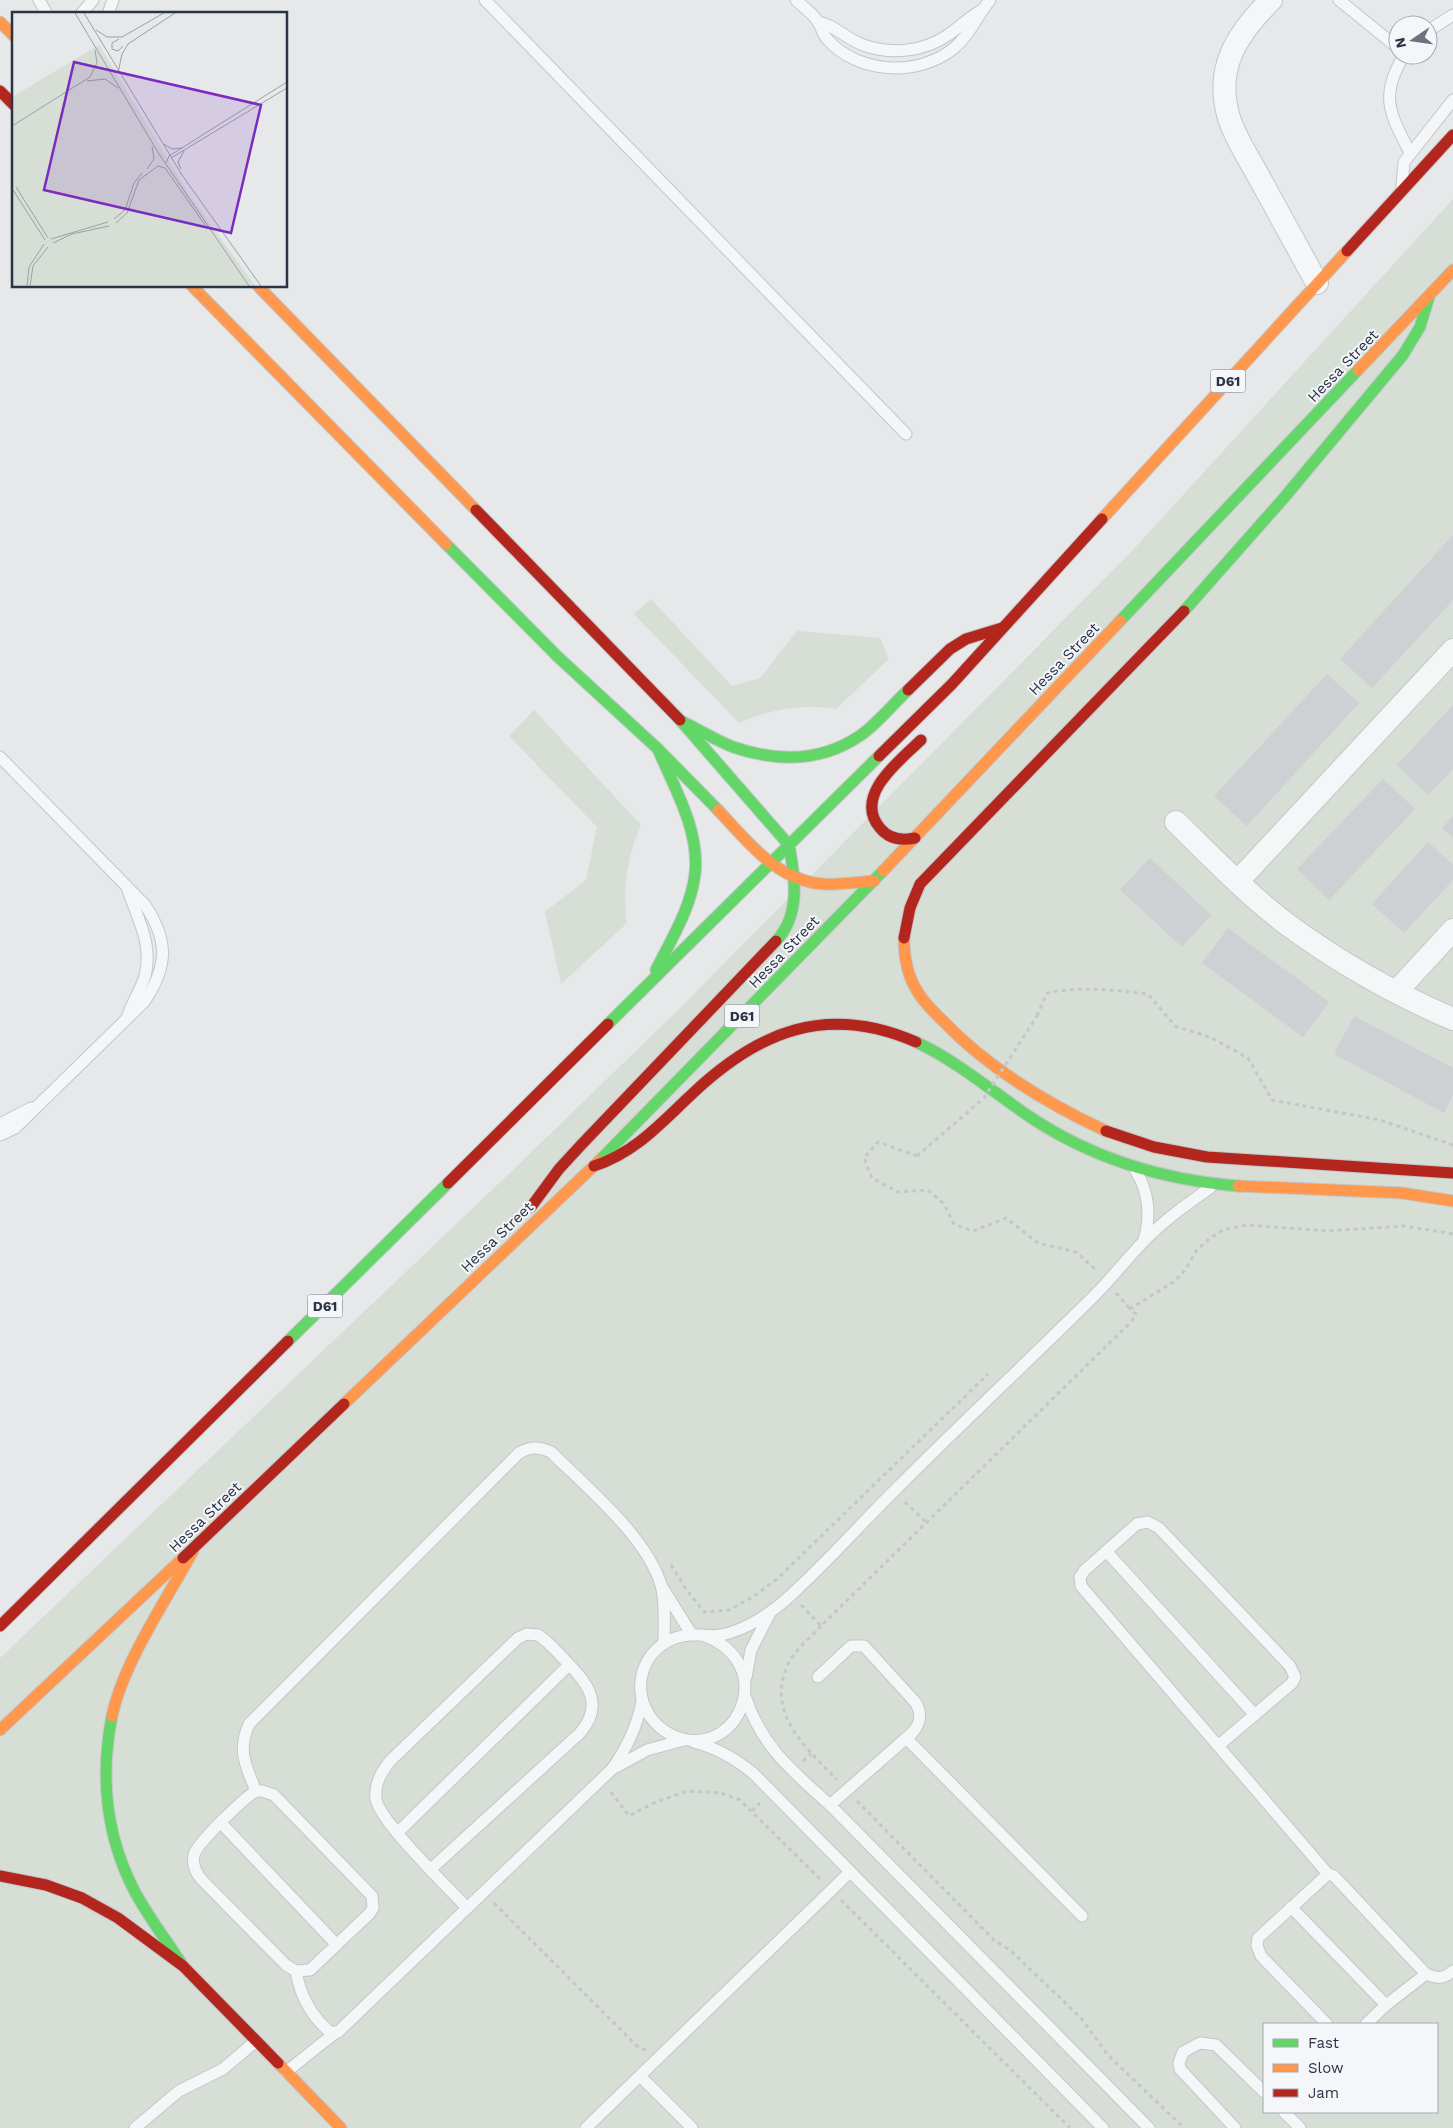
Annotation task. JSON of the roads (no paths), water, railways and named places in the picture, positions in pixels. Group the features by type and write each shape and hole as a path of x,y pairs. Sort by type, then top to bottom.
{"main road":[{"path":"0,22 12,34"},
{"path":"0,91 10,110"},
{"name":"D61","path":"2,1623 952,684 1453,135"},
{"name":"Hessa Street","path":"0,1730 196,1546 594,1166 874,881 1453,270"},
{"path":"194,288 558,657 658,749 770,864 795,878 825,884 874,881"},
{"path":"260,288 680,721 789,845 796,892 792,914 781,936 565,1163 538,1197 500,1255"},
{"path":"1429,297 1420,327 1403,355 1283,499 1185,610 920,884 906,916 904,950 912,983 922,999 965,1043 1010,1077 1041,1097 1082,1119 1133,1142 1174,1153 1211,1158 1453,1173"},
{"path":"680,721 731,746 758,754 789,757 815,756 840,748 863,734 950,649 966,639 984,632 1003,628"},
{"path":"948,706 952,684"},
{"path":"915,838 895,839 878,828 871,816 870,802 876,788 928,733"},
{"path":"649,985 686,905 695,873 690,828 658,749"},
{"path":"594,1166 608,1162 631,1150 711,1076 760,1042 801,1028 843,1024 885,1030 922,1043 1058,1134 1083,1147 1158,1175 1216,1184 1381,1192 1453,1201"},
{"path":"183,1966 134,1890 120,1858 110,1824 106,1790 106,1755 111,1721 121,1688 136,1656 196,1546"},
{"path":"0,1876 46,1886 82,1898 118,1918 183,1966 341,2128"}],"street":[{"path":"1271,0 1250,21 1236,42 1226,70 1226,103 1236,134 1317,283"},
{"path":"1238,881 1453,650"},
{"path":"1176,822 1238,881 1288,924 1356,969 1453,1019"},
{"path":"1397,991 1453,930"}],"lane":[{"path":"39,0 46,12"},
{"path":"83,12 93,0"},
{"path":"109,12 113,0"},
{"path":"485,0 906,434"},
{"path":"796,0 818,22 827,39 852,57 866,64 897,68 927,63 953,49 972,27 990,0"},
{"path":"1339,0 1388,40"},
{"path":"818,22 831,25 848,38 861,44 874,48 901,51 915,49 942,39 966,19 982,10"},
{"path":"1438,25 1453,15"},
{"path":"1399,65 1392,77 1389,99 1394,120 1410,153"},
{"path":"1403,191 1402,172 1404,162 1453,100"},
{"path":"0,757 128,889 144,930 148,953 145,976 127,1017 35,1106 15,1128 0,1135"},
{"path":"0,1124 35,1106"},
{"path":"1135,1168 1146,1191 1148,1204 1149,1217 1143,1242"},
{"path":"705,1636 721,1635 734,1631 771,1611 791,1596 894,1491 1107,1284 1143,1242 1178,1211 1216,1184"},
{"path":"256,1791 243,1756 242,1745 249,1724 519,1453 526,1449 541,1448 551,1452 622,1524 645,1552 661,1586 692,1634"},
{"path":"1218,1746 1292,1683 1295,1677 1290,1666 1159,1528 1148,1522 1137,1524 1084,1570 1080,1577 1080,1586 1328,1874 1334,1876 1426,1974 1438,1979 1453,1971"},
{"path":"1106,1551 1255,1715"},
{"path":"661,1586 664,1643"},
{"path":"612,1769 647,1750 688,1740 703,1739 726,1729 735,1719 741,1708 745,1690 747,1663 751,1650 771,1611"},
{"path":"431,1869 586,1726 591,1713 591,1697 584,1680 542,1638 533,1634 523,1636 390,1761 379,1778 376,1799 384,1818 398,1833 431,1869 467,1908"},
{"path":"1103,2128 754,1774 712,1747 663,1731 654,1722 642,1701 640,1690 644,1668 656,1650 664,1643 692,1634 718,1641 728,1648 743,1670 745,1690 754,1721 766,1740 792,1771 830,1805 1149,2128"},
{"path":"818,1677 851,1646 864,1646 918,1707 919,1724 906,1738 830,1805"},
{"path":"398,1833 569,1665"},
{"path":"286,2072 334,2033 342,2029 612,1769 628,1744 637,1723 642,1701"},
{"path":"906,1738 1082,1916"},
{"path":"256,1791 274,1794 372,1896 373,1908 370,1914 310,1970 296,1971 286,1965 198,1874 194,1861 197,1848 220,1823 256,1791"},
{"path":"220,1823 338,1945"},
{"path":"586,2128 850,1872"},
{"path":"1326,2023 1260,1956 1257,1946 1258,1938 1328,1874"},
{"path":"1291,1908 1386,2005"},
{"path":"296,1971 302,1994 307,2004 328,2030 334,2033"},
{"path":"1367,2023 1386,2005 1426,1974"},
{"path":"136,2128 179,2091 223,2069 256,2041"},
{"path":"1235,2128 1180,2069 1179,2062 1182,2052 1200,2043 1216,2045 1263,2091"},
{"path":"640,2076 692,2128"},
{"path":"1285,2113 1300,2128"}]}
